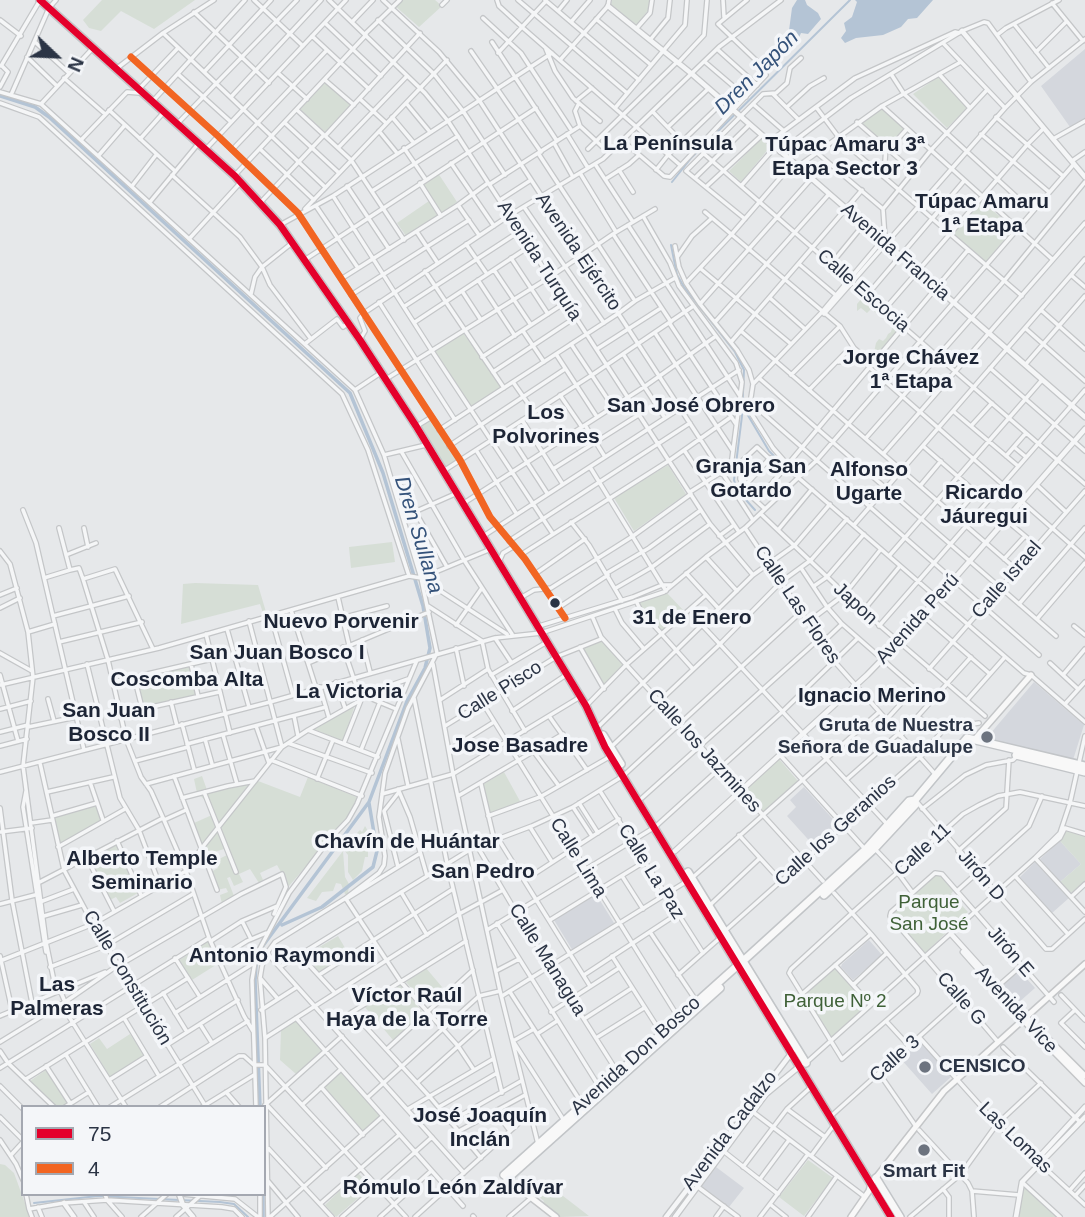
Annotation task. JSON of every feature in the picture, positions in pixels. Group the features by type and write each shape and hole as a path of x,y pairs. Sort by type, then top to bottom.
{"main road":[{"path":"40,0 238,179 280,225 360,340 428,445 611,747 625,775 803,1065 811,1087 831,1121 900,1217"},
{"name":"Avenida Don Bosco","path":"505,1177 874,849 915,805 915,800 935,774 1031,675"},
{"path":"596,725 595,729 611,756 642,798 656,825 709,906 723,934"},
{"path":"971,738 1081,768"},
{"path":"1013,758 1081,768"},
{"name":"Avenida Don Bosco","path":"829,887 909,801 915,800"},
{"path":"851,1217 874,1181 956,1079 1001,1044 1024,1019 1051,999 1085,964"},
{"name":"Avenida Don Bosco","path":"505,1177 538,1144 602,1091 618,1073 742,965"},
{"name":"Avenida Vice","path":"1024,1019 1085,1076"},
{"name":"Avenida Vice","path":"1024,1019 1085,1083"},
{"path":"505,1177 551,1216"},
{"path":"874,1181 888,1215"}],"street":[{"path":"40,0 1,66 8,72 0,90 41,104 355,390 384,455 403,517 428,610 435,653 433,662 414,696 385,773 379,817 385,856 379,873 346,898 275,942 265,955 255,962 175,1013"},
{"path":"11,95 49,8 56,0"},
{"path":"127,92 117,70 163,33 214,0"},
{"path":"152,102 245,0"},
{"path":"254,0 303,46"},
{"path":"204,72 271,0"},
{"path":"177,124 297,0"},
{"path":"231,97 321,0"},
{"name":"Avenida Turquía","path":"329,0 420,88 448,121 710,524 753,575"},
{"path":"206,150 346,0"},
{"path":"352,22 373,0"},
{"name":"Avenida Ejército","path":"383,0 420,33 480,100 753,520"},
{"path":"189,239 214,213 246,164 354,50 378,20 400,0"},
{"path":"442,5 447,0"},
{"path":"497,0 499,6 546,48 555,72 578,102 600,121"},
{"path":"518,0 627,93"},
{"path":"498,53 546,0 639,80"},
{"path":"558,11 567,0"},
{"path":"571,22 590,0"},
{"path":"636,29 650,13 652,0"},
{"path":"650,40 668,18 670,0"},
{"path":"615,108 685,25 687,0"},
{"path":"588,149 704,35 707,0"},
{"path":"723,0 724,17"},
{"path":"360,340 365,331 360,318 364,313 510,215 595,164 638,128 717,49 781,0"},
{"path":"997,35 1059,0"},
{"path":"744,1 718,24 762,66"},
{"path":"560,60 608,3"},
{"name":"Avenida Francia","path":"608,3 864,225 885,240 1085,417"},
{"path":"785,467 749,410 753,384 838,297 885,240 918,207 1004,108 1031,82 1084,40 1052,3"},
{"path":"194,12 269,83"},
{"path":"483,18 510,41 531,67 572,131"},
{"path":"596,19 651,65"},
{"path":"0,20 21,36"},
{"path":"378,20 434,74 463,111 505,175"},
{"path":"780,152 851,97 960,32 984,22 988,23 1031,82"},
{"path":"1036,52 1066,22"},
{"path":"325,23 381,76"},
{"path":"1014,24 1049,68"},
{"path":"866,438 1004,281 1085,180 1073,162 960,32"},
{"path":"769,143 855,78 960,32"},
{"path":"163,33 326,187"},
{"path":"261,202 420,33"},
{"path":"312,36 369,89"},
{"path":"35,42 69,73"},
{"path":"492,42 536,108 573,177"},
{"path":"943,43 1004,108"},
{"path":"41,104 93,48"},
{"path":"82,139 127,92 141,91 178,48"},
{"path":"717,49 757,85"},
{"path":"232,150 327,50"},
{"path":"471,51 520,119 559,185 635,301"},
{"path":"304,210 333,196 550,55"},
{"path":"550,55 560,60 680,165"},
{"path":"27,57 57,86"},
{"path":"131,57 299,214 430,418 460,460 497,527 521,554 565,618"},
{"path":"623,141 667,178 737,114 763,94 773,94 788,83 790,68 801,58"},
{"path":"280,225 304,210 447,61"},
{"path":"704,61 746,97"},
{"path":"686,283 795,165 881,106 959,63"},
{"path":"278,73 307,99"},
{"path":"178,74 232,122"},
{"path":"891,74 904,94 1032,211"},
{"path":"939,74 970,108"},
{"path":"338,148 407,75"},
{"path":"745,219 687,171 737,114 746,97 766,75"},
{"path":"64,78 125,125 240,237 262,267 270,285 311,339"},
{"path":"787,107 810,86 824,78"},
{"path":"325,79 354,105"},
{"path":"592,88 578,102 575,110 580,126 609,153"},
{"path":"668,127 708,89"},
{"path":"883,209 986,91"},
{"path":"773,94 799,120"},
{"path":"360,99 386,123"},
{"path":"656,170 723,102"},
{"path":"0,103 39,117 342,394 368,450 410,576"},
{"path":"406,103 430,132"},
{"path":"753,104 785,131"},
{"path":"881,106 1052,260"},
{"path":"816,107 838,136 1022,296"},
{"path":"304,260 536,108"},
{"path":"297,109 351,160 404,240"},
{"path":"653,112 682,142"},
{"path":"140,139 164,113"},
{"path":"392,117 413,142"},
{"path":"996,117 1063,176"},
{"path":"1052,140 1085,121"},
{"path":"857,122 914,172"},
{"path":"285,123 339,173"},
{"path":"99,155 125,125"},
{"path":"696,177 749,125"},
{"path":"341,279 580,126"},
{"path":"885,310 1043,129"},
{"path":"884,177 887,148 906,130"},
{"path":"379,131 397,153"},
{"path":"567,134 588,168"},
{"path":"981,134 1049,192"},
{"path":"372,191 457,136"},
{"path":"707,186 761,136"},
{"path":"150,202 198,143"},
{"path":"741,186 775,147"},
{"path":"404,148 426,180"},
{"path":"260,149 314,200"},
{"path":"817,152 883,209 885,240"},
{"path":"0,772 270,702 435,653 592,616 666,590 745,528 817,460 1073,162 1085,152"},
{"name":"Calle Escocia","path":"704,153 1085,484"},
{"path":"132,186 156,155"},
{"path":"606,178 639,155"},
{"path":"452,163 494,226"},
{"path":"595,164 633,222"},
{"path":"619,170 633,192"},
{"path":"580,173 650,291 737,425"},
{"path":"700,304 811,179"},
{"path":"500,200 531,180"},
{"path":"867,295 964,181"},
{"path":"420,183 441,216"},
{"path":"347,186 389,249"},
{"path":"732,342 862,190"},
{"path":"715,322 828,194"},
{"path":"333,196 553,534"},
{"path":"458,205 479,235"},
{"path":"316,206 358,269"},
{"path":"524,207 604,323"},
{"path":"355,390 400,370 432,351 655,209"},
{"path":"705,212 840,326 868,365 1085,557"},
{"path":"520,598 534,590 551,588 633,536 731,466 743,382 739,370 679,286 670,263 643,216"},
{"path":"677,258 692,236 712,218"},
{"path":"351,295 469,220"},
{"path":"884,453 1085,223"},
{"path":"628,225 741,397"},
{"path":"832,264 864,225"},
{"path":"404,307 520,231"},
{"path":"417,232 437,263"},
{"path":"251,294 255,277 262,267 292,243"},
{"path":"466,244 487,274"},
{"path":"414,322 530,246"},
{"path":"675,246 686,283 745,361 753,384"},
{"path":"757,501 868,365 968,250"},
{"path":"511,258 548,314"},
{"path":"854,525 1085,259"},
{"path":"799,264 838,297"},
{"path":"701,268 791,344"},
{"path":"494,270 531,325"},
{"path":"425,271 504,388"},
{"path":"1071,275 1085,287"},
{"path":"439,430 675,277"},
{"path":"478,280 515,336"},
{"path":"462,291 481,320"},
{"path":"1025,365 1085,296"},
{"path":"770,298 805,329"},
{"path":"379,302 455,420"},
{"path":"482,357 566,302"},
{"path":"443,471 693,306"},
{"path":"597,349 661,308"},
{"path":"1041,310 1085,349"},
{"path":"493,372 576,317"},
{"path":"306,343 337,319 343,327 348,323"},
{"path":"791,375 840,326"},
{"path":"1025,328 1085,381"},
{"path":"523,331 544,362"},
{"path":"741,331 1016,569"},
{"path":"655,333 733,451"},
{"path":"463,504 645,387 716,336"},
{"path":"571,344 613,407"},
{"path":"846,360 857,350"},
{"path":"809,390 846,352"},
{"path":"556,354 597,418"},
{"path":"623,354 665,418"},
{"path":"836,362 846,360 868,365"},
{"path":"990,368 1085,451"},
{"path":"449,446 565,369"},
{"path":"483,536 739,370"},
{"path":"759,377 1056,636"},
{"path":"889,556 1042,380"},
{"path":"513,382 534,412"},
{"path":"879,626 1085,390"},
{"path":"560,395 605,457"},
{"path":"749,401 1039,655"},
{"path":"971,426 992,403"},
{"path":"953,411 1018,466"},
{"path":"553,469 639,414"},
{"path":"521,554 670,460 731,417"},
{"path":"416,426 430,418"},
{"path":"522,420 563,484"},
{"path":"509,541 690,423"},
{"name":"Avenida Perú","path":"675,851 882,660 1085,429"},
{"path":"506,430 548,493"},
{"path":"1006,456 1026,433"},
{"path":"384,455 428,445"},
{"path":"923,446 987,502"},
{"path":"1014,447 1026,457"},
{"path":"765,509 744,487 739,469 741,462 752,450 760,448 830,504 1005,657 1024,673 1031,675 1085,722"},
{"path":"476,450 516,513"},
{"path":"684,450 739,532"},
{"path":"401,451 510,635"},
{"path":"744,487 770,458"},
{"path":"920,486 941,461"},
{"path":"590,467 666,590"},
{"path":"400,485 447,567"},
{"path":"1037,485 1067,512"},
{"path":"778,530 812,489"},
{"name":"Calle Israel","path":"929,669 1085,491"},
{"path":"955,516 976,492"},
{"path":"403,517 457,494"},
{"path":"596,725 677,651 753,575 795,545 830,504"},
{"path":"23,510 31,528 44,578 84,750"},
{"path":"558,608 701,510"},
{"name":"Japon","path":"761,514 879,626 985,716"},
{"path":"611,747 781,582 810,560 846,519"},
{"path":"1006,520 1037,546"},
{"path":"572,522 622,601"},
{"path":"616,589 652,567 710,524"},
{"path":"719,536 734,525"},
{"path":"59,528 70,570"},
{"path":"84,528 88,547"},
{"name":"Calle Las Flores","path":"745,528 834,662 935,774"},
{"path":"1018,604 1085,528"},
{"path":"814,586 827,577 864,534"},
{"path":"1004,559 1025,536"},
{"path":"535,574 584,539"},
{"path":"66,555 96,543"},
{"path":"499,562 503,553 513,547"},
{"path":"419,578 491,549"},
{"path":"808,622 845,594 881,549"},
{"path":"0,551 10,564 20,597 28,632 33,677 23,766 38,894"},
{"path":"706,556 737,591"},
{"path":"1037,619 1085,563"},
{"path":"863,611 901,566"},
{"path":"44,578 79,568 108,660 126,739 186,871 209,940 253,1031"},
{"path":"801,568 842,624 931,702"},
{"path":"83,579 115,569 153,649"},
{"path":"686,573 719,609"},
{"path":"2,685 153,649 410,576 419,578 510,635"},
{"path":"539,630 565,618 622,601 662,585 673,585"},
{"path":"0,595 17,588"},
{"path":"456,625 482,588"},
{"path":"586,706 626,665 706,595"},
{"path":"53,616 129,596"},
{"path":"0,606 20,597"},
{"path":"338,597 346,646 362,697 344,743"},
{"path":"636,601 640,611 693,669"},
{"path":"342,618 387,606"},
{"path":"615,609 622,623 644,649"},
{"path":"291,610 329,718"},
{"path":"308,663 420,616 428,610"},
{"path":"428,610 482,641 491,675 525,731"},
{"path":"280,967 471,849 530,827 573,807 625,775 801,612"},
{"path":"271,615 293,695"},
{"name":"Calle los Jazmines","path":"592,616 602,639 829,887 919,991 887,1021"},
{"path":"923,616 990,674"},
{"path":"249,621 282,747"},
{"path":"59,642 142,622"},
{"path":"28,632 55,624"},
{"path":"642,798 761,689 842,624"},
{"path":"702,625 888,826"},
{"path":"1074,626 1085,635"},
{"path":"227,629 249,707"},
{"path":"206,634 230,733"},
{"path":"495,638 511,663"},
{"path":"487,930 656,825 782,712 858,638"},
{"name":"Calle Pisco","path":"444,726 555,657 602,639"},
{"path":"362,640 371,672"},
{"path":"491,675 547,642"},
{"path":"580,647 604,689"},
{"path":"456,648 464,686"},
{"path":"1063,675 1085,649"},
{"path":"0,653 32,671"},
{"path":"846,780 918,717 971,657"},
{"path":"966,700 1005,657"},
{"path":"113,682 212,659"},
{"path":"257,1105 253,1031 255,962 266,933 303,873 348,820 362,796 417,659"},
{"path":"433,662 453,774 521,1082 538,1144"},
{"path":"1050,663 1078,689"},
{"path":"87,664 113,777 125,809 139,830 160,884"},
{"path":"190,664 198,696"},
{"path":"440,700 488,668"},
{"path":"0,675 18,741"},
{"path":"512,711 567,675"},
{"path":"134,676 142,709"},
{"path":"12,1010 0,959 93,924 186,871 282,747 362,697 408,679"},
{"path":"336,682 345,708"},
{"path":"1065,704 1084,683"},
{"path":"886,721 915,688"},
{"path":"120,714 219,692"},
{"path":"414,696 447,863 502,1093"},
{"path":"362,697 396,709"},
{"path":"382,794 453,774 580,697"},
{"path":"48,699 54,721"},
{"path":"0,709 31,701"},
{"path":"171,702 188,745 194,770"},
{"path":"361,750 380,702"},
{"name":"Calle Lima","path":"482,702 675,1012"},
{"path":"135,761 205,739 326,707"},
{"path":"367,1098 479,996 510,991 690,879 878,713"},
{"path":"294,716 298,736"},
{"path":"549,716 587,771"},
{"path":"0,732 76,717"},
{"path":"918,717 932,726 945,728 979,723"},
{"path":"449,750 494,722"},
{"path":"256,726 270,762 362,796"},
{"name":"Calle los Geranios","path":"678,975 920,757 945,728"},
{"path":"308,730 378,757"},
{"path":"458,796 563,734"},
{"path":"223,735 237,784"},
{"path":"803,1065 1016,877 1060,833 1081,768 1085,736"},
{"path":"398,737 408,786"},
{"path":"0,746 27,739"},
{"path":"205,739 212,765"},
{"path":"317,779 333,740"},
{"path":"288,743 372,774"},
{"path":"146,784 282,747"},
{"path":"534,752 559,786"},
{"path":"779,755 865,850"},
{"path":"488,816 540,797 611,756"},
{"path":"922,809 965,775 986,765 1013,758 1005,810 958,851"},
{"name":"Calle Constitución","path":"40,763 64,870 93,924 203,1105"},
{"path":"174,776 217,890"},
{"path":"47,792 113,777"},
{"path":"182,798 256,781"},
{"path":"90,782 103,821"},
{"path":"481,784 495,838 525,880 590,986"},
{"path":"26,790 22,800 50,966 72,1023 125,1105"},
{"path":"399,791 410,817 427,876"},
{"path":"398,867 384,811 399,791"},
{"name":"Calle La Paz","path":"600,791 703,953"},
{"path":"204,792 236,872"},
{"name":"Calle 11","path":"802,994 789,973 791,969 971,809 988,800 1020,792 1085,806"},
{"path":"957,891 1030,826 1042,796"},
{"name":"Jirón D","path":"915,800 977,873 1049,950 1068,934"},
{"path":"2,832 26,829 97,803"},
{"path":"579,803 598,833"},
{"path":"1035,858 1060,838 1070,803"},
{"path":"573,807 592,836"},
{"path":"0,808 12,900 32,1003"},
{"path":"58,847 125,809"},
{"path":"38,883 139,830 187,810"},
{"path":"525,880 619,819"},
{"path":"530,827 552,862"},
{"path":"1065,828 1085,834"},
{"path":"739,835 781,881"},
{"path":"117,841 141,895"},
{"name":"Calle Managua","path":"477,846 618,1073"},
{"path":"874,849 912,892"},
{"path":"346,898 419,854"},
{"path":"87,858 114,911"},
{"path":"709,906 760,858"},
{"path":"1035,858 1085,912"},
{"path":"550,920 645,862"},
{"name":"Jirón E","path":"912,892 937,872 942,874 1051,999"},
{"path":"0,1042 119,965 282,874 286,887 274,919"},
{"path":"622,876 643,909"},
{"path":"1016,877 1068,934 1085,919"},
{"path":"1071,897 1085,884"},
{"path":"39,902 74,889"},
{"path":"318,975 453,889"},
{"path":"265,1038 459,914 503,890"},
{"path":"401,892 427,935"},
{"name":"Calle G","path":"912,892 890,916 1001,1044 1078,1120"},
{"path":"0,904 38,894"},
{"path":"50,966 107,945 193,894"},
{"path":"346,898 401,982 458,1046 474,1070"},
{"path":"41,917 82,905"},
{"path":"0,1068 175,958 242,921 277,906"},
{"path":"584,975 677,914"},
{"path":"242,921 251,939"},
{"path":"497,923 602,1091"},
{"path":"650,932 693,996"},
{"path":"218,959 266,933"},
{"path":"871,934 802,994 842,1059 887,1021 909,1046"},
{"name":"Avenida Vice","path":"949,934 1024,1019"},
{"path":"335,1028 352,1012 466,941"},
{"path":"853,985 887,953"},
{"path":"265,955 280,967 464,1173"},
{"path":"265,955 260,978 265,1038 265,1104"},
{"path":"300,955 335,993"},
{"path":"612,956 658,1028"},
{"path":"175,958 201,997"},
{"path":"496,971 519,959"},
{"path":"835,965 870,1004"},
{"path":"997,987 1022,965"},
{"path":"551,1012 619,968"},
{"path":"1,1014 111,970"},
{"path":"387,1050 473,970"},
{"path":"26,1079 188,978"},
{"path":"260,978 278,999"},
{"path":"261,1010 297,987"},
{"path":"584,1018 632,988"},
{"path":"510,991 579,1099"},
{"path":"163,993 187,1032"},
{"path":"1060,995 1085,1020"},
{"name":"Calle 3","path":"760,1217 825,1137 831,1121 879,1073 961,999"},
{"path":"167,1045 238,1000"},
{"path":"596,1038 644,1008"},
{"path":"1074,1010 1061,1023 1085,1047"},
{"path":"352,1012 439,1107 481,1158"},
{"path":"124,1018 159,1076"},
{"path":"296,1018 463,1206"},
{"path":"113,1105 248,1021"},
{"path":"537,1034 557,1021"},
{"path":"417,1083 485,1022"},
{"path":"200,1024 213,1043"},
{"path":"513,1041 534,1029"},
{"path":"265,1104 342,1036"},
{"name":"Las Lomas","path":"919,1037 997,1124 1085,1205"},
{"path":"513,1041 564,1121"},
{"name":"Avenida Cadalzo","path":"666,1217 794,1050"},
{"path":"0,1051 8,1063 52,1105"},
{"path":"66,1055 97,1105"},
{"path":"109,1080 147,1056"},
{"path":"163,1105 239,1056 244,1056 255,1065 263,1065 285,1086 405,1217"},
{"path":"408,1110 493,1059"},
{"name":"Avenida Cadalzo","path":"675,1217 771,1088 803,1065"},
{"path":"46,1066 70,1103"},
{"path":"302,1105 340,1070"},
{"path":"439,1107 496,1073"},
{"path":"879,1073 917,1128 961,1174 972,1191 974,1217"},
{"path":"206,1105 254,1075"},
{"path":"451,1121 521,1082"},
{"path":"910,1217 961,1174 997,1124 1041,1083"},
{"path":"0,1086 21,1107"},
{"path":"321,1087 363,1135"},
{"path":"743,1167 787,1109 811,1087"},
{"path":"226,1092 237,1105"},
{"path":"68,1105 89,1093"},
{"path":"459,1132 525,1095"},
{"path":"266,1105 326,1168"},
{"path":"1016,1217 1022,1182 1039,1163 1041,1155 1078,1120 1085,1107"},
{"path":"787,1109 825,1137"},
{"path":"495,1111 510,1131"},
{"path":"753,1112 865,1197"},
{"path":"415,1217 530,1113"},
{"path":"269,1217 383,1116"},
{"path":"0,1117 21,1139"},
{"path":"1078,1120 1085,1117"},
{"path":"320,1204 399,1135"},
{"path":"342,1217 433,1137"},
{"path":"0,1140 21,1176"},
{"path":"760,1180 789,1140"},
{"path":"11,1155 21,1143"},
{"path":"718,1147 778,1194"},
{"path":"266,1148 332,1217"},
{"path":"266,1164 269,1217"},
{"path":"380,1217 431,1171"},
{"path":"1069,1191 1085,1173"},
{"path":"809,1217 837,1176"},
{"path":"267,1180 298,1217"},
{"path":"692,1182 738,1217"},
{"path":"1022,1182 1060,1217"},
{"path":"1075,1196 1085,1185"},
{"path":"943,1189 948,1197 949,1217"},
{"path":"972,1191 1019,1195"},
{"path":"26,1196 32,1217"},
{"path":"106,1196 122,1217"},
{"path":"141,1217 165,1196"},
{"path":"181,1196 193,1217"},
{"path":"177,1217 186,1206 201,1196"},
{"path":"229,1196 241,1201 259,1217"},
{"path":"259,1217 260,1196"},
{"path":"509,1217 531,1198"},
{"path":"29,1209 107,1200 230,1208 242,1217"},
{"path":"84,1202 94,1217"},
{"path":"64,1203 74,1217"},
{"path":"771,1205 786,1217"},
{"path":"716,1217 724,1206"},
{"path":"38,1207 42,1217"}],"shaded area":[{"path":"1085,49 1085,118 1070,127 1041,86"},
{"path":"1034,682 1084,725 1073,760 993,740 990,734"},
{"path":"804,787 839,826 815,847 787,816 796,807 790,800"},
{"path":"1060,841 1081,864 1060,882 1040,859"},
{"path":"1035,862 1069,898 1052,913 1020,877"},
{"path":"596,894 614,923 573,951 554,920"},
{"path":"869,940 882,955 853,980 841,967 842,964"},
{"path":"1019,970 1035,988 1018,1003 1002,985"},
{"name":"CENSICO","path":"919,1040 951,1077 932,1094 899,1057"},
{"path":"716,1167 744,1188 729,1207 701,1186"}],"green space":[{"path":"102,0 195,0 154,29 121,11 101,31 89,28 83,20"},
{"path":"403,0 435,0 442,6 419,27 395,6"},
{"path":"612,0 649,0 649,9 637,25 611,5"},
{"path":"938,77 967,108 947,128 913,94"},
{"path":"326,82 351,105 325,132 300,109"},
{"path":"881,108 905,130 889,148 858,122"},
{"path":"761,139 770,147 741,182 729,171"},
{"path":"438,173 457,202 442,213 423,184"},
{"path":"429,201 438,216 406,236 397,223"},
{"path":"981,201 1014,228 986,262 953,234"},
{"path":"863,297 904,326 878,356 873,357 876,343 879,339 883,341 886,338 893,325 882,313 874,312 873,307 867,313 861,308 857,311 857,304"},
{"path":"463,333 502,387 471,408 434,351"},
{"path":"429,420 458,460 445,469 419,426"},
{"path":"668,465 686,494 634,531 614,498"},
{"path":"392,542 395,562 351,568 349,547"},
{"path":"183,584 258,585 266,612 263,613 260,604 181,624"},
{"path":"667,593 684,611 662,632 641,609 639,602"},
{"path":"602,640 624,665 604,687 582,648"},
{"path":"189,665 196,695 143,707 135,677"},
{"path":"355,705 343,741 313,729"},
{"path":"779,759 798,781 762,813 743,792"},
{"path":"504,772 521,803 489,815 482,785"},
{"path":"202,776 207,790 258,781 300,797 308,777 359,798 347,819 289,886 277,865 260,873 263,880 259,883 250,869 239,874 243,882 234,886 230,877 227,878 234,896 222,904 220,895 228,892 226,888 217,890 211,872 218,868 215,861 227,855 224,849 205,855 194,823 212,815 204,799 197,793 194,779"},
{"path":"97,804 102,820 59,846 52,817"},
{"path":"365,826 368,831 368,857 365,857 362,871 353,880 348,872 348,855 344,850"},
{"path":"1067,830 1085,836 1085,881 1071,893 1060,882 1081,864 1060,841"},
{"path":"116,843 138,893 120,903 116,897 110,900 89,859"},
{"path":"343,851 345,877 349,884 348,894 345,894 341,884 336,883 333,891 322,892 316,901 307,898"},
{"name":"Parque San José","path":"935,875 940,875 954,890 951,894 968,912 925,953 892,917 893,912"},
{"path":"338,936 348,953 319,972 304,956"},
{"path":"208,941 219,963 192,980 178,961"},
{"name":"Parque Nº 2","path":"835,967 869,1004 830,1039 803,994"},
{"path":"426,968 442,987 423,1002 406,982"},
{"path":"401,984 423,1013 393,1040 364,1006"},
{"path":"297,1019 322,1051 296,1074 280,1060 281,1029"},
{"path":"130,1034 144,1055 110,1077 90,1044 99,1038 107,1049"},
{"path":"46,1070 68,1103 55,1105 30,1081"},
{"path":"341,1072 381,1117 364,1132 324,1088"},
{"path":"808,1160 833,1178 804,1216 779,1197"},
{"path":"0,1164 14,1173 30,1217 0,1217"},
{"path":"358,1173 371,1187 336,1217 325,1205"},
{"path":"1022,1182 1060,1217 1016,1217"},
{"path":"545,1184 589,1216 560,1217 542,1204 544,1201 537,1195"}],"water":[{"path":"797,0 805,0 821,19 808,34 801,33 796,44 780,61 779,57 787,46 780,44 783,39 788,38 792,8"},
{"path":"855,0 933,0 917,18 908,19 901,27 883,35 856,38 845,43 841,38 846,31 844,23 852,17 857,2"}],"waterway":[{"name":"Dren Japón","path":"672,182 692,157 850,0"},
{"name":"Dren Sullana","path":"0,96 35,107 49,117 350,393 383,473 423,606 430,648 425,668 407,701 369,802 262,947 255,980 260,1105"},
{"name":"Dren Japón","path":"671,245 677,275 684,287 735,352 744,370 742,416 734,480 737,490 755,510"},
{"path":"743,407 769,451 784,466"},
{"path":"282,925 322,907 373,867 377,851 369,803"},
{"path":"34,1203 98,1196 220,1202 234,1204 248,1217"},
{"name":"Dren Sullana","path":"263,1196 263,1217"}],"transit line":[{"name":"75","path":"40,0 235,176 280,225 416,426 586,706 605,747 891,1217"},
{"name":"4","path":"131,57 298,213 460,460 490,517 525,559 565,618"}],"place":[{"name":"Gruta de Nuestra Señora de Guadalupe","path":"987,737"},
{"name":"CENSICO","path":"925,1067"},
{"name":"Smart Fit","path":"924,1150"}],"district":[{"name":"La Península","path":"668,144"},
{"name":"Túpac Amaru 3ª Etapa Sector 3","path":"845,157"},
{"name":"Túpac Amaru 1ª Etapa","path":"982,214"},
{"name":"Jorge Chávez 1ª Etapa","path":"911,370"},
{"name":"San José Obrero","path":"691,406"},
{"name":"Los Polvorines","path":"546,425"},
{"name":"Granja San Gotardo","path":"751,479"},
{"name":"Alfonso Ugarte","path":"869,482"},
{"name":"Ricardo Jáuregui","path":"984,505"},
{"name":"31 de Enero","path":"692,618"},
{"name":"Nuevo Porvenir","path":"341,622"},
{"name":"San Juan Bosco I","path":"277,653"},
{"name":"Coscomba Alta","path":"187,680"},
{"name":"La Victoria","path":"349,692"},
{"name":"Ignacio Merino","path":"872,696"},
{"name":"San Juan Bosco II","path":"109,723"},
{"name":"Jose Basadre","path":"520,746"},
{"name":"Chavín de Huántar","path":"407,842"},
{"name":"Alberto Temple Seminario","path":"142,871"},
{"name":"San Pedro","path":"483,872"},
{"name":"Antonio Raymondi","path":"282,956"},
{"name":"Las Palmeras","path":"57,997"},
{"name":"Víctor Raúl Haya de la Torre","path":"407,1008"},
{"name":"José Joaquín Inclán","path":"480,1128"},
{"name":"Rómulo León Zaldívar","path":"453,1188"}]}
